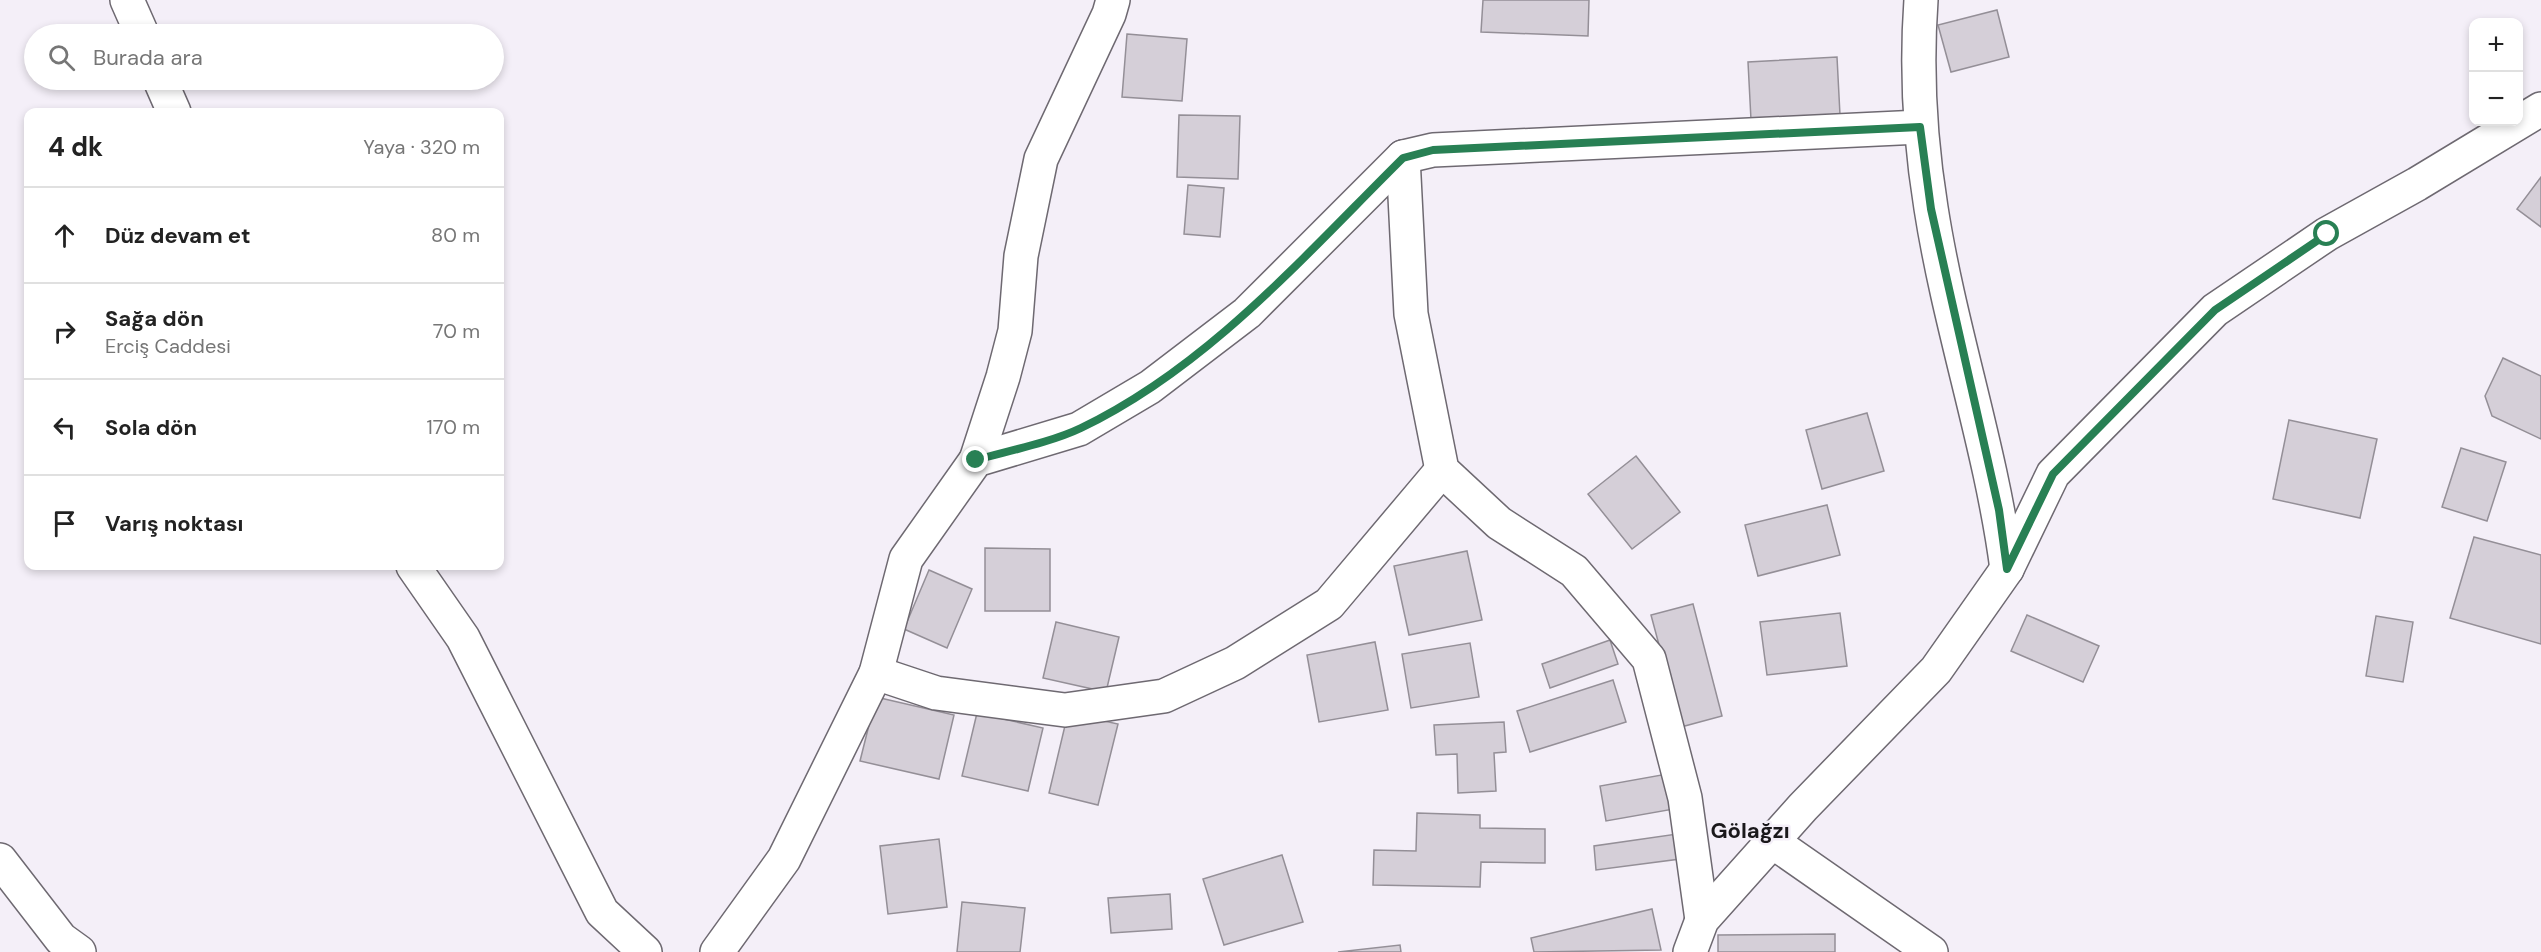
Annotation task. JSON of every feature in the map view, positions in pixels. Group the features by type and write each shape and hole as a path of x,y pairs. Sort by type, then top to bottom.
{"street":[{"path":"127,0 138,24"},
{"path":"717,952 784,859 876,674 906,559 976,460 1003,377 1015,331 1021,256 1041,159 1109,14 1113,0"},
{"path":"1921,0 1920,127 1931,209 1997,502 2007,569"},
{"path":"164,90 172,108"},
{"path":"1690,952 1702,920 1936,670 2007,569 2053,474 2215,310 2327,234 2417,184 2541,109"},
{"path":"976,460 1079,429 1150,387 1247,313 1403,158 1433,150 1920,127"},
{"path":"1403,158 1411,314 1442,470 1499,523 1574,572 1649,659 1685,798 1702,920"},
{"path":"876,674 936,693 1065,710 1164,696 1235,663 1329,604 1442,470"},
{"path":"416,570 463,638 602,912 645,952"},
{"path":"1773,842 1931,952"},
{"path":"0,860 61,939 79,952"}],"building":[{"path":"1483,0 1589,0 1588,36 1481,32"},
{"path":"1997,10 2009,57 1951,72 1938,25"},
{"path":"1127,34 1187,39 1182,101 1122,97"},
{"path":"1837,57 1840,115 1751,120 1748,62"},
{"path":"1179,115 1240,116 1238,179 1177,177"},
{"path":"2541,177 2541,227 2517,209"},
{"path":"1188,185 1224,188 1220,237 1184,234"},
{"path":"2503,358 2541,376 2541,439 2492,416 2485,396"},
{"path":"1867,413 1884,471 1822,489 1806,430"},
{"path":"2289,420 2377,439 2360,518 2273,499"},
{"path":"2461,448 2506,462 2487,521 2442,507"},
{"path":"1636,456 1680,512 1632,549 1588,494"},
{"path":"1827,505 1840,555 1758,576 1745,525"},
{"path":"2474,537 2541,555 2541,644 2450,618"},
{"path":"985,548 1050,549 1050,611 985,611"},
{"path":"1467,551 1482,620 1409,635 1394,566"},
{"path":"929,570 972,589 947,648 904,629"},
{"path":"1693,604 1722,716 1681,727 1651,615"},
{"path":"1840,613 1847,666 1767,675 1760,622"},
{"path":"2027,615 2099,646 2083,682 2011,651"},
{"path":"2376,616 2413,622 2403,682 2366,676"},
{"path":"1056,622 1119,637 1106,692 1043,678"},
{"path":"1610,640 1618,664 1550,688 1542,664"},
{"path":"1375,642 1388,710 1319,722 1307,655"},
{"path":"1470,643 1479,697 1411,708 1402,654"},
{"path":"1613,680 1626,722 1530,752 1517,711"},
{"path":"876,697 954,715 939,779 860,761"},
{"path":"977,713 1043,728 1028,791 962,776"},
{"path":"1068,713 1118,724 1098,805 1049,793"},
{"path":"1504,722 1506,752 1494,753 1496,791 1458,793 1457,754 1436,755 1434,725"},
{"path":"1667,774 1674,809 1606,821 1600,786"},
{"path":"1417,813 1480,815 1480,828 1545,829 1545,863 1481,862 1480,887 1373,885 1374,850 1416,851"},
{"path":"1677,834 1680,859 1596,870 1594,846"},
{"path":"939,839 947,907 888,914 880,846"},
{"path":"1282,855 1303,922 1224,945 1203,879"},
{"path":"1170,894 1172,929 1111,933 1108,898"},
{"path":"962,902 1025,908 1020,952 957,952"},
{"path":"1652,909 1661,950 1534,952 1531,938"},
{"path":"1835,934 1835,952 1718,952 1718,935"},
{"path":"1400,945 1401,952 1338,952"}],"district":[{"name":"Gölağzı","path":"1750,830"}],"route":[{"path":"976,460 1079,429 1150,387 1247,313 1403,158 1433,150 1920,127 1931,209 1992,475 2007,569 2053,474 2215,310 2327,234"}]}
